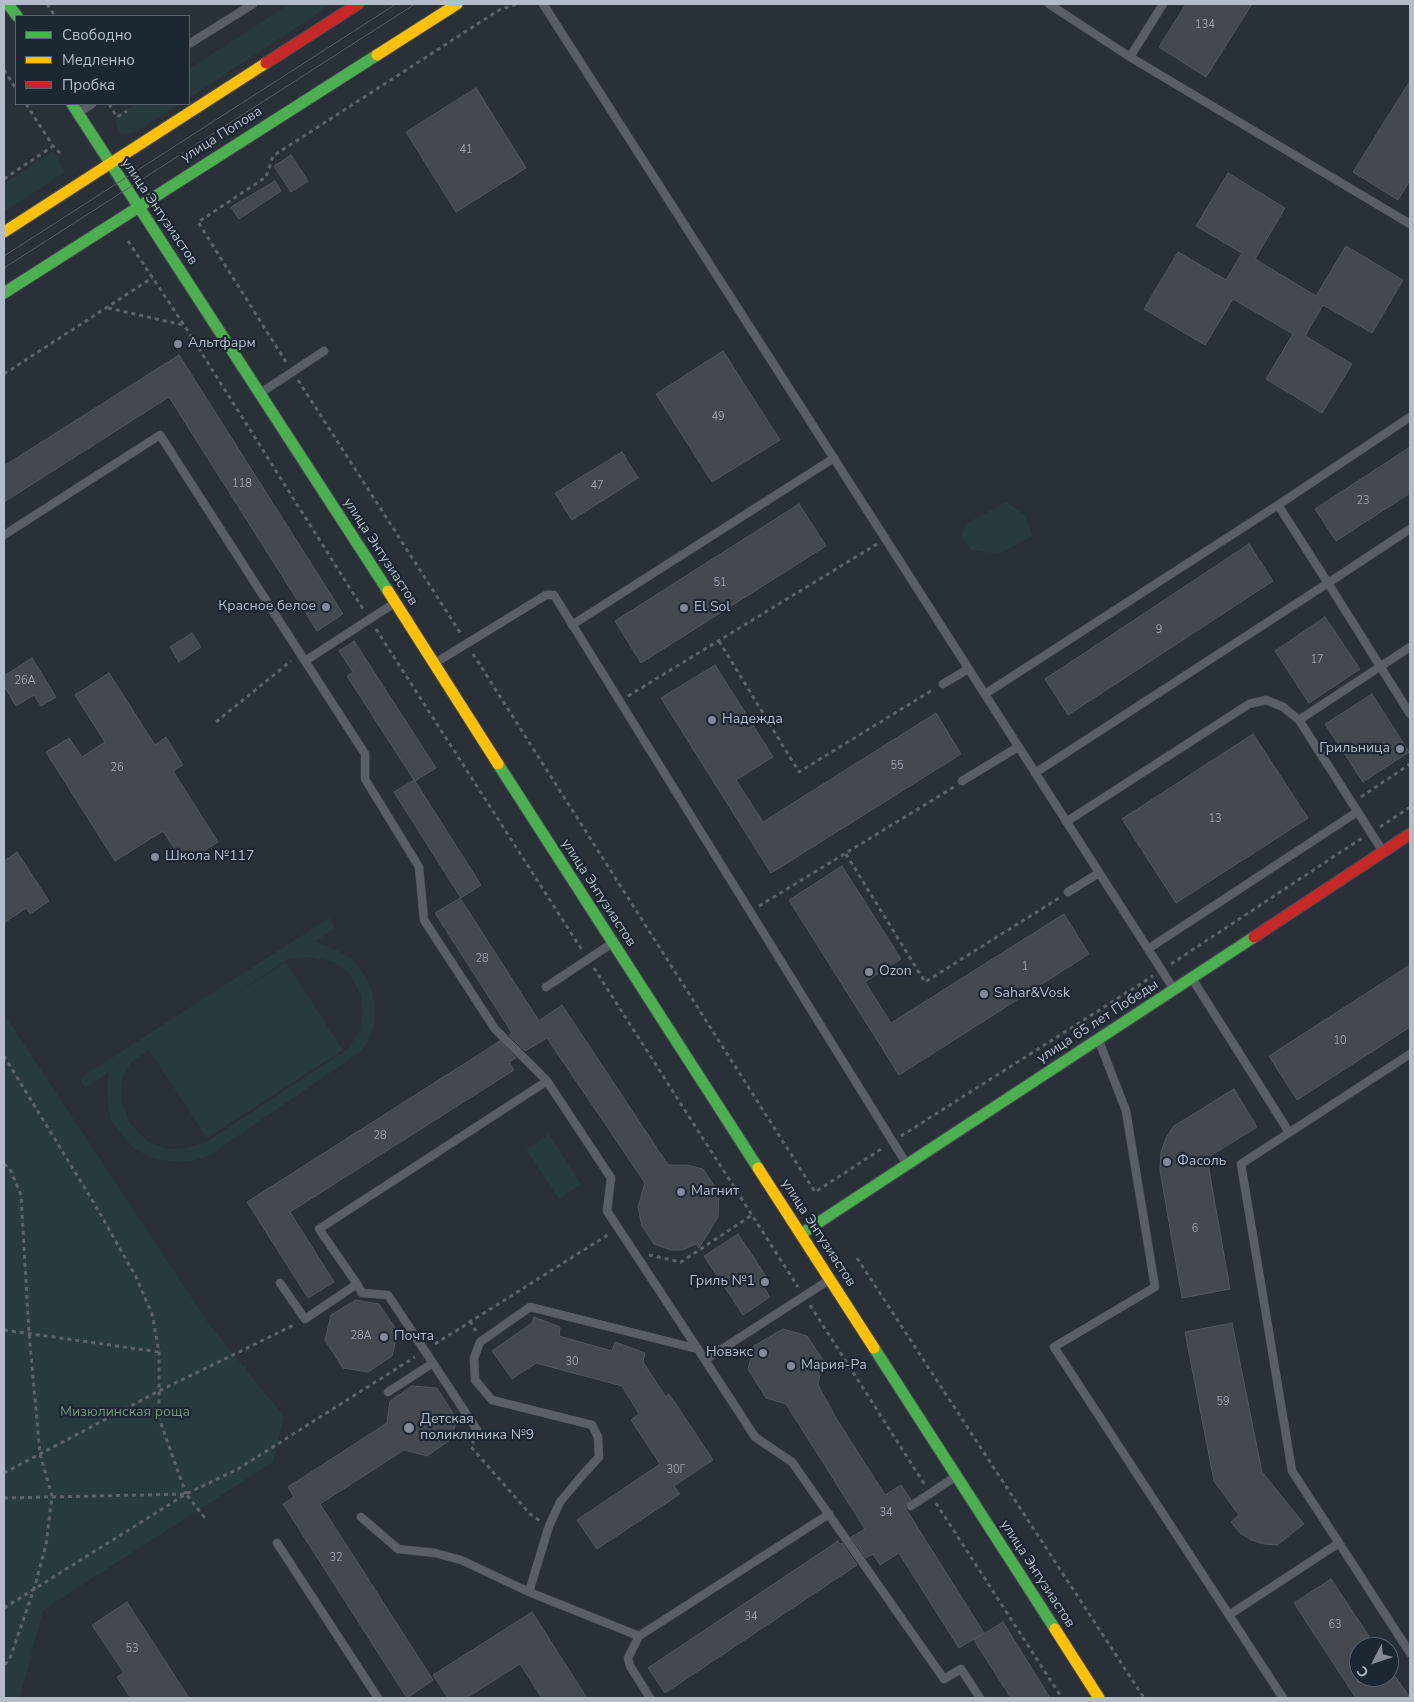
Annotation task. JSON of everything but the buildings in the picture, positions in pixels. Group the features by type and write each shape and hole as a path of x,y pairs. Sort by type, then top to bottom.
{"street":[{"path":"8,4 15,15"},
{"name":"улица Попова","path":"4,293 457,4"},
{"path":"4,232 351,6"},
{"name":"улица Энтузиастов","path":"74,108 260,393 1099,1698"},
{"name":"улица 65 лет Победы","path":"801,1234 1410,834"}],"lane":[{"path":"190,43 253,4"},
{"path":"543,4 1174,990"},
{"path":"1048,4 1130,57 1410,224"},
{"path":"1130,57 1163,4"},
{"path":"74,108 88,105"},
{"path":"260,393 324,350"},
{"path":"985,694 1278,506 1410,417"},
{"path":"4,535 160,434 365,754 365,779 419,867 424,920 494,1029 547,1081 611,1178 607,1211 618,1228 755,1437 792,1462 944,1679 961,1669 980,1698"},
{"path":"572,625 834,458"},
{"path":"1278,506 1410,714"},
{"path":"1035,773 1410,529"},
{"path":"434,664 546,595 554,596 907,1164"},
{"path":"305,661 395,603"},
{"path":"1299,720 1410,647"},
{"path":"943,684 968,669"},
{"path":"1066,822 1249,704 1266,700 1283,707 1299,720 1384,852"},
{"path":"962,781 1018,747"},
{"path":"1148,948 1357,812"},
{"path":"1068,892 1099,873"},
{"path":"546,987 612,943"},
{"path":"1192,978 1289,1132"},
{"path":"1098,1039 1126,1111 1155,1287 1054,1347 1283,1698"},
{"path":"1410,1054 1240,1164 1292,1471 1410,1653"},
{"path":"477,1430 388,1295 362,1293 319,1229 547,1081"},
{"path":"705,1360 830,1279"},
{"path":"280,1283 305,1319 357,1284"},
{"path":"529,1592 549,1526 560,1502 599,1457 598,1437 592,1425 492,1400 475,1380 474,1358 480,1342 530,1307 698,1348"},
{"path":"388,1392 434,1363"},
{"path":"911,1506 956,1476"},
{"path":"650,1698 630,1666 628,1658 639,1636 829,1514"},
{"path":"361,1517 398,1549 435,1553 461,1560 529,1592 639,1636"},
{"path":"277,1543 378,1698"},
{"path":"1229,1615 1339,1543"}],"path":[{"path":"47,4 54,15"},
{"path":"517,4 499,10 273,156 266,177 198,222 815,1192 1162,971 1410,807"},
{"path":"4,70 15,87"},
{"path":"27,105 53,146 61,154"},
{"path":"110,105 117,117 127,111"},
{"path":"4,179 53,146"},
{"path":"4,374 152,278"},
{"path":"108,308 184,325"},
{"path":"619,702 885,539"},
{"path":"719,641 799,772 943,684"},
{"path":"216,722 300,653"},
{"path":"1352,803 1410,764"},
{"path":"750,912 962,781"},
{"path":"846,854 925,982 1068,892"},
{"path":"4,1056 94,1202 136,1277 152,1314 159,1352 159,1418 186,1494 205,1518"},
{"path":"4,1164 10,1169 21,1194 29,1333 40,1454 52,1496 46,1545 34,1589 9,1661 4,1665"},
{"path":"634,1252 681,1262 752,1215"},
{"path":"4,1608 186,1494 238,1469 618,1228"},
{"path":"857,1258 1144,1698"},
{"path":"4,1473 158,1391 305,1319"},
{"path":"4,1330 159,1352"},
{"path":"477,1430 471,1447 530,1514 549,1526"},
{"path":"4,1498 186,1494"}],"green space":[{"path":"289,4 327,4 317,14 190,97 190,68"},
{"path":"133,105 177,105 136,132 127,134 119,133 116,116"},
{"path":"53,151 65,172 4,212 4,184"},
{"path":"1006,502 1025,515 1033,536 998,554 972,550 961,538 965,524"},
{"path":"329,918 335,927 315,942 353,959 364,974 372,991 375,1008 374,1025 368,1042 360,1052 210,1155 193,1161 177,1162 163,1160 150,1157 133,1148 111,1121 107,1086 109,1072 85,1088 80,1078","holes":["311,957 333,962 350,974 360,994 363,1011 360,1030 348,1049 206,1142 186,1148 168,1149 147,1141 130,1123 121,1101 122,1079 131,1062 149,1050 207,1138 343,1050 286,962 217,1006 290,958"]},
{"name":"Мизюлинская роща","path":"4,1014 209,1324 243,1366 247,1365 246,1370 284,1416 273,1462 43,1610 20,1698 4,1698"},
{"path":"549,1134 581,1184 559,1199 526,1149"}],"tram line":[{"path":"4,256 396,4"},
{"path":"4,268 415,4"}],"traffic: fast":[{"path":"8,4 16,15"},
{"path":"4,293 377,55"},
{"path":"73,105 388,591"},
{"path":"498,764 758,1168"},
{"path":"801,1234 1254,937"},
{"path":"874,1348 1055,1629"}],"traffic: slow":[{"path":"377,55 457,4"},
{"path":"4,232 266,63"},
{"path":"388,591 498,764"},
{"path":"758,1168 874,1348"},
{"path":"1055,1629 1099,1698"}],"traffic: jam":[{"path":"266,63 358,4"},
{"path":"1254,937 1410,834"}],"place":[{"name":"Альтфарм","path":"178,344"},
{"name":"Красное белое","path":"326,607"},
{"name":"El Sol","path":"684,608"},
{"name":"Надежда","path":"712,720"},
{"name":"Грильница","path":"1400,749"},
{"name":"Школа №117","path":"155,857"},
{"name":"Ozon","path":"869,972"},
{"name":"Sahar&Vosk","path":"984,994"},
{"name":"Фасоль","path":"1167,1162"},
{"name":"Магнит","path":"681,1192"},
{"name":"Гриль №1","path":"765,1282"},
{"name":"Почта","path":"384,1337"},
{"name":"Новэкс","path":"763,1353"},
{"name":"Мария-Ра","path":"791,1366"},
{"name":"Детская поликлиника №9","path":"409,1428"}]}
